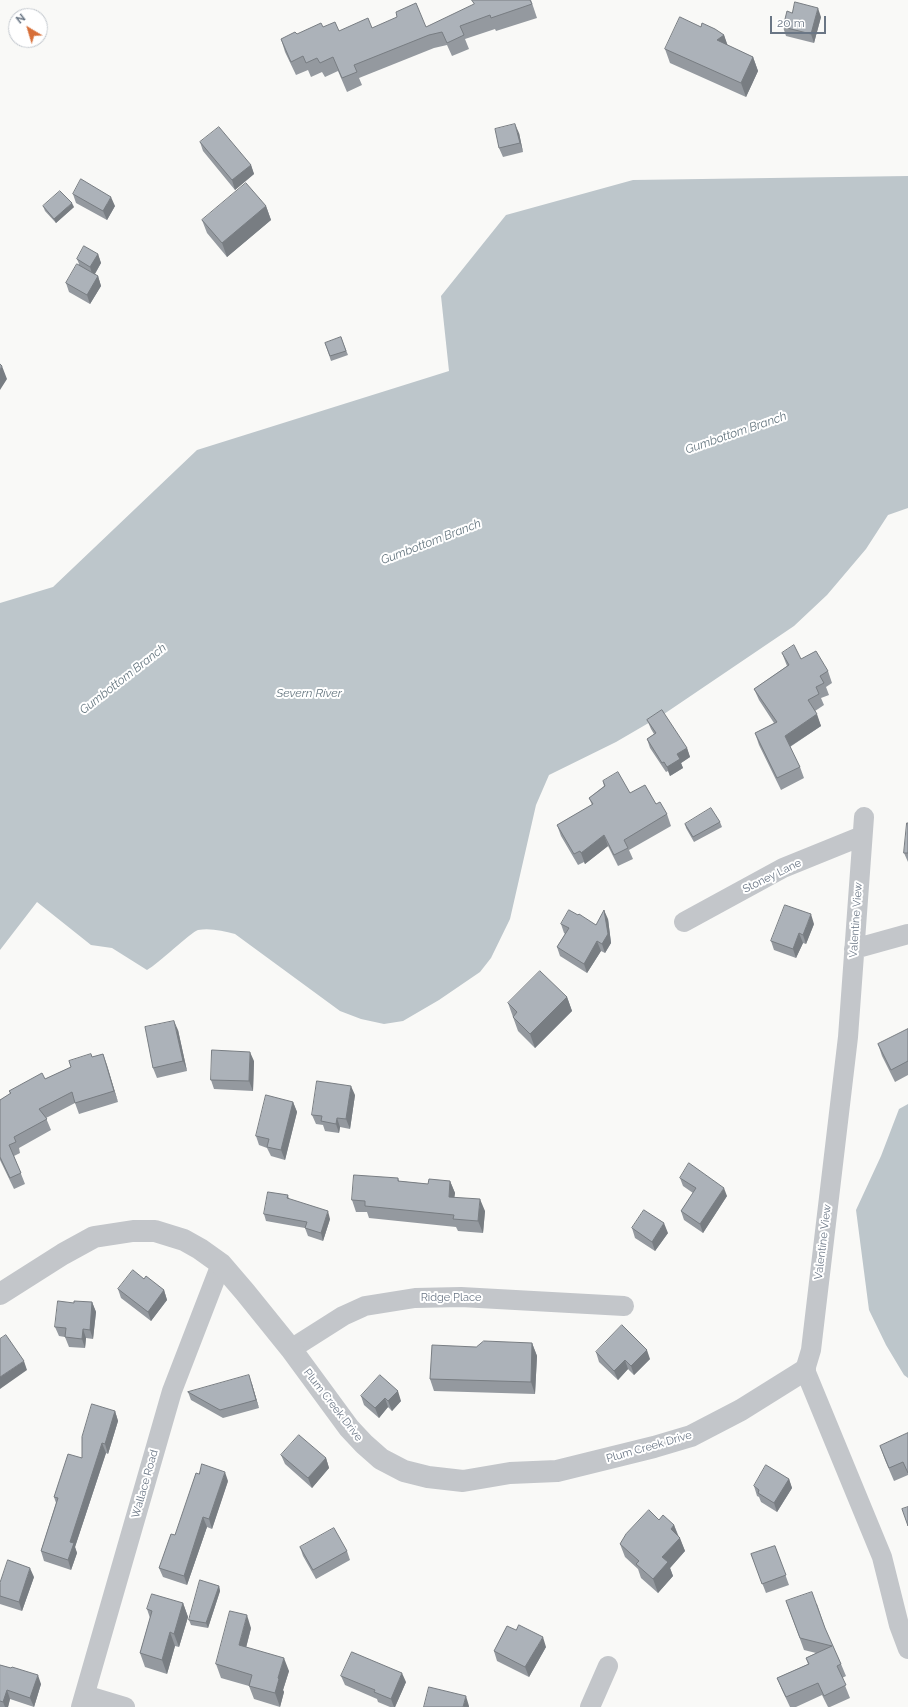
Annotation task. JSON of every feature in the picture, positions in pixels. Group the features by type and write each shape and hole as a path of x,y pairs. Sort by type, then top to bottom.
{"street":[{"name":"Stoney Lane","path":"684,922 783,868 863,827"},
{"name":"Valentine View","path":"804,1370 811,1350 842,1084 863,827"},
{"path":"854,949 908,934"},
{"name":"Plum Creek Drive","path":"0,1294 63,1254 94,1238 112,1233 155,1231 184,1240 200,1248 221,1264 291,1349 349,1428 364,1444 382,1459 404,1470 428,1477 463,1480 510,1473 557,1471 691,1436 741,1410 804,1370"},
{"name":"Wallace Road","path":"83,1701 172,1391 221,1264"},
{"name":"Ridge Place","path":"291,1349 343,1316 365,1306 414,1298 461,1297 624,1306"},
{"path":"804,1370 882,1557 899,1625 908,1649"},
{"path":"590,1707 608,1666"},
{"path":"83,1701 125,1707"}],"water":[{"name":"Severn River","path":"908,176 908,508 888,515 866,549 827,595 794,626 664,714 616,742 549,775 536,805 510,919 491,958 480,972 439,1000 403,1021 384,1024 361,1019 340,1011 235,934 221,931 208,929 194,932 159,962 147,970 112,948 91,945 37,902 0,950 0,603 53,587 197,450 449,371 441,296 506,215 633,180"},
{"path":"908,1104 908,1378 904,1375 886,1345 869,1310 856,1210 881,1156 899,1109"}],"building":[{"path":"472,0 530,0 532,4 491,18 490,15 460,26 464,35 447,43 442,32 429,35 354,65 357,72 342,78 333,57 320,63 317,58 306,63 303,56 291,62 281,39 295,32 297,34 321,23 323,27 335,22 339,31 368,18 372,28 397,17 396,12 416,3 426,27 474,4"},
{"path":"795,2 818,8 811,34 783,27 787,11 792,13"},
{"path":"680,17 701,27 702,23 715,29 724,35 717,40 753,57 741,83 665,49"},
{"path":"515,124 520,143 499,148 495,129"},
{"path":"219,127 251,165 232,180 200,142"},
{"path":"81,179 111,197 103,211 73,194"},
{"path":"246,183 266,206 222,243 202,220"},
{"path":"60,191 72,203 54,219 43,206"},
{"path":"84,246 98,254 90,267 77,259"},
{"path":"77,264 98,276 87,295 66,283"},
{"path":"341,337 346,351 330,356 325,343"},
{"path":"794,645 801,659 816,651 828,671 820,676 824,683 816,687 819,694 808,700 817,714 785,736 800,767 777,778 755,733 777,722 754,689 789,665 782,653"},
{"path":"662,710 687,748 677,754 680,759 667,767 664,762 662,763 647,739 656,733 647,720"},
{"path":"618,772 630,793 645,785 656,804 660,802 667,814 624,840 628,848 614,855 604,835 581,853 580,851 574,854 557,825 593,804 589,798 605,786 603,781"},
{"path":"711,808 720,822 693,837 685,824"},
{"path":"907,823 908,853 904,853"},
{"path":"785,905 811,914 803,935 799,933 793,949 771,941"},
{"path":"569,910 578,915 579,914 596,925 604,910 608,934 602,944 597,941 584,964 557,947 569,928 561,924"},
{"path":"540,971 567,997 530,1034 513,1017 517,1012 508,1003"},
{"path":"174,1021 183,1061 153,1068 145,1027"},
{"path":"908,1029 908,1061 891,1070 878,1044"},
{"path":"212,1050 250,1052 249,1081 211,1080"},
{"path":"91,1054 92,1057 103,1054 114,1091 75,1103 72,1092 39,1109 47,1119 14,1137 16,1142 9,1145 21,1173 10,1178 0,1157 0,1100 11,1093 9,1091 42,1073 45,1079 71,1067 69,1061"},
{"path":"317,1081 351,1086 346,1119 337,1118 336,1124 321,1121 322,1116 312,1115"},
{"path":"266,1095 293,1102 281,1150 267,1147 269,1139 256,1136"},
{"path":"689,1163 724,1188 700,1224 681,1211 696,1188 680,1178"},
{"path":"354,1175 398,1178 398,1181 428,1184 429,1179 450,1181 449,1197 480,1199 478,1221 453,1219 454,1215 365,1206 365,1201 352,1200"},
{"path":"268,1192 288,1195 287,1198 328,1211 321,1233 305,1228 307,1222 264,1214"},
{"path":"644,1210 664,1223 652,1242 632,1228"},
{"path":"133,1270 144,1279 146,1276 164,1290 148,1312 118,1289"},
{"path":"58,1301 74,1303 74,1301 92,1302 90,1330 83,1329 82,1339 65,1337 66,1328 55,1327"},
{"path":"622,1325 647,1350 631,1366 625,1360 614,1371 596,1352"},
{"path":"6,1335 24,1361 0,1377 0,1339"},
{"path":"484,1341 532,1343 531,1382 430,1379 432,1345 476,1347"},
{"path":"249,1375 256,1400 220,1410 188,1392"},
{"path":"380,1375 398,1391 388,1401 385,1398 375,1408 361,1396"},
{"path":"92,1404 115,1411 105,1444 102,1443 70,1542 74,1543 68,1560 41,1551 58,1498 54,1497 68,1454 82,1458 82,1437"},
{"path":"908,1433 908,1473 903,1462 889,1468 880,1446"},
{"path":"299,1435 326,1458 308,1478 281,1455"},
{"path":"202,1464 225,1472 209,1519 203,1517 184,1576 159,1568 171,1534 175,1535 196,1473 199,1474"},
{"path":"766,1465 789,1479 774,1503 758,1493 759,1490 754,1486"},
{"path":"908,1507 908,1526 902,1509"},
{"path":"649,1510 659,1520 663,1515 674,1525 671,1529 680,1538 662,1557 668,1562 653,1579 636,1564 639,1561 620,1544 626,1534"},
{"path":"334,1528 347,1551 313,1570 300,1547"},
{"path":"775,1546 786,1575 762,1584 751,1554"},
{"path":"8,1560 30,1568 19,1602 0,1596 0,1583"},
{"path":"200,1580 219,1586 206,1623 189,1620"},
{"path":"812,1592 825,1628 841,1664 837,1666 846,1685 824,1696 818,1683 786,1697 777,1678 809,1664 806,1658 832,1646 800,1638 786,1601"},
{"path":"152,1594 183,1603 174,1634 170,1632 162,1660 140,1653 152,1611 147,1609"},
{"path":"230,1611 247,1615 239,1645 284,1658 275,1693 249,1686 252,1675 216,1664"},
{"path":"519,1625 543,1637 525,1667 494,1651 507,1626 516,1630"},
{"path":"352,1652 402,1673 391,1699 374,1692 375,1690 341,1676"},
{"path":"0,1665 38,1675 30,1698 7,1690 3,1702 0,1701"},
{"path":"429,1687 466,1696 463,1707 424,1707"}],"water label":[{"name":"Gumbottom Branch","path":"736,433"},
{"name":"Gumbottom Branch","path":"431,542"},
{"name":"Gumbottom Branch","path":"123,679"}]}
